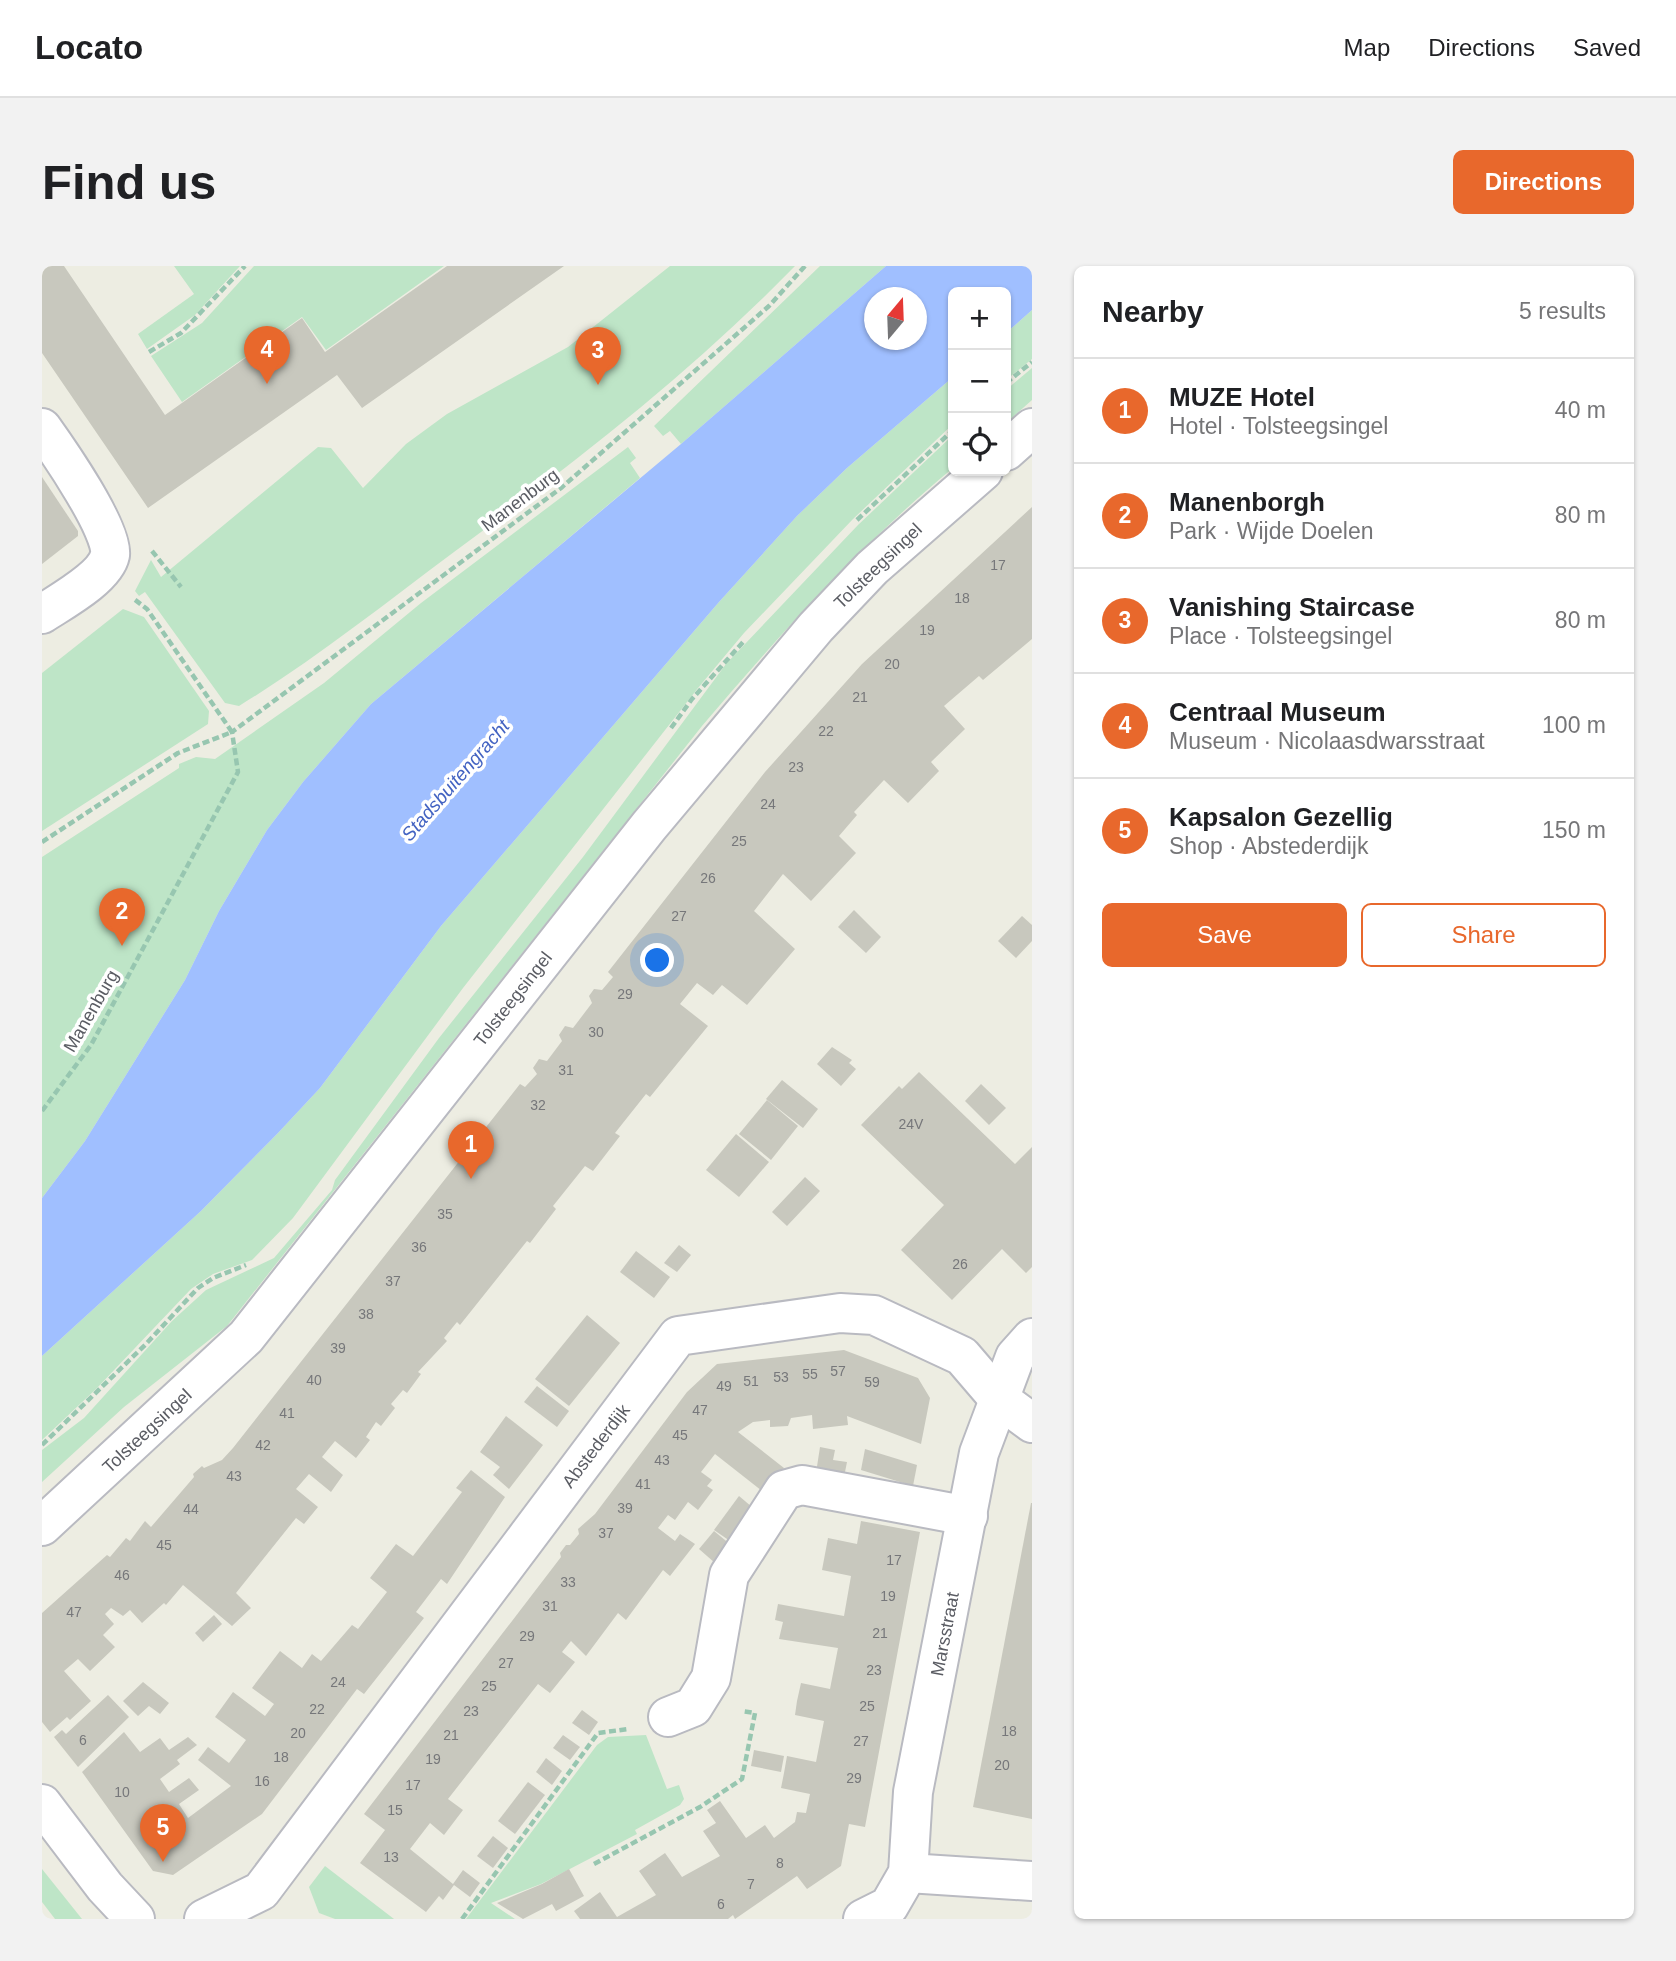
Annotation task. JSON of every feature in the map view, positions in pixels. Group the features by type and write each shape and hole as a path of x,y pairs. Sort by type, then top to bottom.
{"street":[{"path":"42,428 69,466 107,532 110,555 99,574 42,614"},
{"path":"1011,447 1032,428"},
{"name":"Tolsteegsingel","path":"42,1526 246,1337 649,826 816,627 872,568 977,476"},
{"name":"Abstederdijk","path":"204,1919 262,1905 678,1336 840,1313 874,1315 961,1356 998,1398 1032,1423"},
{"path":"998,1398 1015,1357 1032,1338"},
{"name":"Marsstraat","path":"908,1873 913,1792 979,1453 998,1398"},
{"path":"682,1710 711,1678 729,1574 784,1490 802,1485 968,1516"},
{"path":"42,1804 105,1887 135,1919"},
{"path":"863,1919 889,1906 908,1873 1032,1881"}],"path":[{"path":"149,352 181,333 245,266"},
{"name":"Manenburg","path":"42,842 178,753 232,732 561,488 769,306 806,266"},
{"path":"1011,379 1032,362"},
{"path":"99,574 147,609 232,732"},
{"name":"Manenburg","path":"42,1111 91,1045 239,772 232,732"},
{"path":"462,1919 598,1733 642,1728 682,1710 755,1713 742,1779 700,1807 594,1864"}],"green space":[{"path":"174,266 240,266 195,315 147,349 138,334 194,294"},
{"path":"254,266 444,266 326,350 302,317 182,402 151,356 202,323"},
{"path":"670,266 795,266 715,343 587,451 348,632 239,706 225,703 145,592 139,596 135,591 151,560 161,577 318,447 331,448 363,488 406,444 447,414 568,347"},
{"path":"820,266 886,266 681,444 670,431 663,436 654,426"},
{"path":"1032,310 1032,359 1011,376 1011,350 1011,329"},
{"path":"1032,368 1032,400 1011,419 1011,413 1011,386"},
{"path":"948,381 948,429 853,519 744,633 698,688 463,988 293,1218 252,1260 213,1274 191,1289 97,1388 42,1440 42,1356 201,1211 320,1088 441,926 719,602 797,516 847,468"},
{"path":"948,440 948,472 853,559 702,726 227,1326 124,1407 42,1482 42,1450 84,1418 172,1321 206,1290 274,1258 332,1190 335,1180 439,1038 583,857 726,664 858,525"},
{"path":"628,447 636,458 630,463 640,478 371,704 303,782 267,830 219,911 185,980 85,1141 42,1198 42,857 179,768 179,764 196,757 215,759 324,683 421,603"},
{"path":"123,609 144,617 209,711 208,724 42,831 42,673"},
{"path":"646,1735 667,1789 679,1785 684,1799 680,1805 635,1830 637,1834 541,1884 491,1903 515,1919 466,1919 597,1745 608,1737"},
{"path":"325,1866 394,1919 335,1919 319,1913 309,1887"},
{"path":"42,1869 82,1919 55,1919 42,1902"}],"water":[{"name":"Stadsbuitengracht","path":"886,266 1032,266 1032,310 1011,329 1011,287 948,287 948,381 847,468 797,516 719,602 441,926 320,1088 201,1211 42,1356 42,1198 85,1141 185,980 219,911 267,830 303,782 371,704 681,444"}],"building":[{"path":"48,266 64,266 165,415 302,318 325,352 447,266 564,266 362,408 337,375 148,508 42,353 42,270"},
{"path":"42,477 78,531 78,536 42,564"},
{"path":"1032,507 1032,639 983,680 979,676 944,706 965,729 931,762 939,771 908,803 884,780 854,812 857,815 839,836 856,853 811,901 783,874 754,911 795,949 747,1005 722,985 713,995 697,983 680,1004 708,1026 650,1097 646,1094 615,1133 620,1136 593,1171 585,1166 553,1206 556,1209 530,1243 527,1241 460,1325 457,1322 444,1338 447,1341 418,1372 421,1374 407,1393 403,1390 391,1404 395,1408 381,1426 376,1422 366,1437 370,1440 356,1458 335,1441 322,1457 343,1475 331,1492 309,1474 296,1489 318,1507 304,1524 296,1518 236,1593 251,1608 232,1626 183,1585 166,1605 164,1603 142,1623 130,1610 123,1616 111,1608 105,1614 114,1624 103,1635 115,1647 90,1671 78,1659 64,1671 91,1701 70,1720 67,1717 50,1732 42,1722 42,1613 107,1555 110,1557 126,1538 130,1541 145,1521 151,1527 202,1466 204,1468 222,1460 233,1448 520,1084 525,1087 537,1074 533,1068 539,1059 547,1061 562,1041 559,1035 565,1026 573,1028 592,1003 589,996 594,989 602,990 613,977 608,972 765,772 862,664"},
{"path":"854,910 881,937 866,953 838,927"},
{"path":"1022,916 1032,925 1032,941 1016,958 998,941"},
{"path":"832,1047 852,1060 849,1063 856,1069 841,1086 817,1064"},
{"path":"919,1072 1015,1164 1032,1147 1032,1267 1026,1273 1002,1249 952,1300 901,1250 944,1205 861,1125 899,1086 902,1089"},
{"path":"782,1080 818,1109 803,1128 766,1099"},
{"path":"981,1084 1006,1108 989,1125 965,1101"},
{"path":"767,1100 798,1126 771,1160 739,1134"},
{"path":"736,1134 769,1162 739,1197 706,1170"},
{"path":"805,1177 820,1191 787,1226 772,1212"},
{"path":"679,1245 691,1255 677,1272 664,1263"},
{"path":"636,1251 670,1277 654,1298 620,1272"},
{"path":"587,1315 620,1343 569,1406 535,1379"},
{"path":"844,1350 918,1378 930,1398 921,1444 847,1416 848,1425 813,1429 812,1415 791,1418 788,1426 770,1427 770,1420 753,1422 738,1432 784,1468 766,1494 715,1454 701,1472 712,1480 707,1486 713,1490 698,1510 688,1502 675,1520 668,1515 658,1528 675,1541 680,1534 695,1544 670,1576 663,1570 626,1620 618,1613 586,1656 571,1641 562,1652 575,1662 550,1693 538,1684 448,1799 463,1810 444,1835 430,1823 410,1849 453,1884 463,1870 480,1883 470,1897 454,1885 443,1900 439,1896 426,1912 360,1863 385,1830 364,1814 561,1557 560,1553 566,1545 570,1545 579,1534 578,1529 595,1514 687,1392 717,1364"},
{"path":"537,1386 569,1411 557,1427 524,1402"},
{"path":"506,1416 543,1445 509,1489 493,1475 500,1467 480,1452"},
{"path":"820,1447 835,1450 833,1460 847,1462 844,1477 816,1473"},
{"path":"865,1449 917,1465 913,1486 861,1470"},
{"path":"471,1470 505,1497 447,1584 441,1579 416,1612 424,1618 364,1694 357,1689 262,1814 173,1875 153,1871 82,1772 124,1732 140,1752 160,1738 169,1750 188,1737 197,1745 177,1760 180,1764 160,1779 169,1792 189,1778 199,1790 179,1804 188,1818 231,1786 198,1760 208,1747 229,1763 246,1740 215,1717 233,1692 265,1716 274,1704 252,1688 280,1651 302,1668 312,1654 321,1661 352,1625 358,1629 387,1592 370,1578 396,1544 413,1556 462,1492 456,1488"},
{"path":"739,1496 752,1507 730,1541 714,1530"},
{"path":"1032,1503 1032,1819 973,1807"},
{"path":"861,1521 920,1532 865,1827 849,1824 841,1866 807,1889 797,1876 735,1919 733,1915 728,1919 580,1919 574,1911 600,1892 617,1917 656,1895 639,1871 665,1853 682,1877 720,1856 703,1831 716,1823 707,1810 720,1801 746,1838 765,1825 774,1838 795,1822 797,1812 806,1813 810,1794 781,1788 787,1756 816,1762 824,1721 795,1715 797,1701 801,1683 830,1689 838,1648 779,1639 783,1622 775,1620 778,1604 844,1616 851,1576 822,1570 828,1538 857,1544"},
{"path":"714,1531 731,1545 715,1563 699,1549"},
{"path":"214,1615 222,1624 203,1642 195,1633"},
{"path":"143,1682 169,1703 160,1714 149,1706 138,1716 123,1701"},
{"path":"108,1695 129,1717 78,1767 54,1737 62,1730 66,1734"},
{"path":"582,1710 598,1722 589,1735 572,1723"},
{"path":"563,1735 580,1747 570,1760 553,1748"},
{"path":"754,1750 784,1756 781,1772 751,1766"},
{"path":"546,1758 562,1771 552,1785 536,1772"},
{"path":"528,1782 545,1795 515,1834 498,1821"},
{"path":"493,1836 508,1848 493,1868 477,1856"},
{"path":"569,1869 584,1896 556,1911 552,1904 523,1919 497,1903 542,1884"}],"place":[{"name":"Centraal Museum","path":"267,384"},
{"name":"Vanishing Staircase","path":"598,385"},
{"name":"Manenborgh","path":"122,946"},
{"name":"MUZE Hotel","path":"471,1179"},
{"name":"Kapsalon Gezellig","path":"163,1862"}]}
